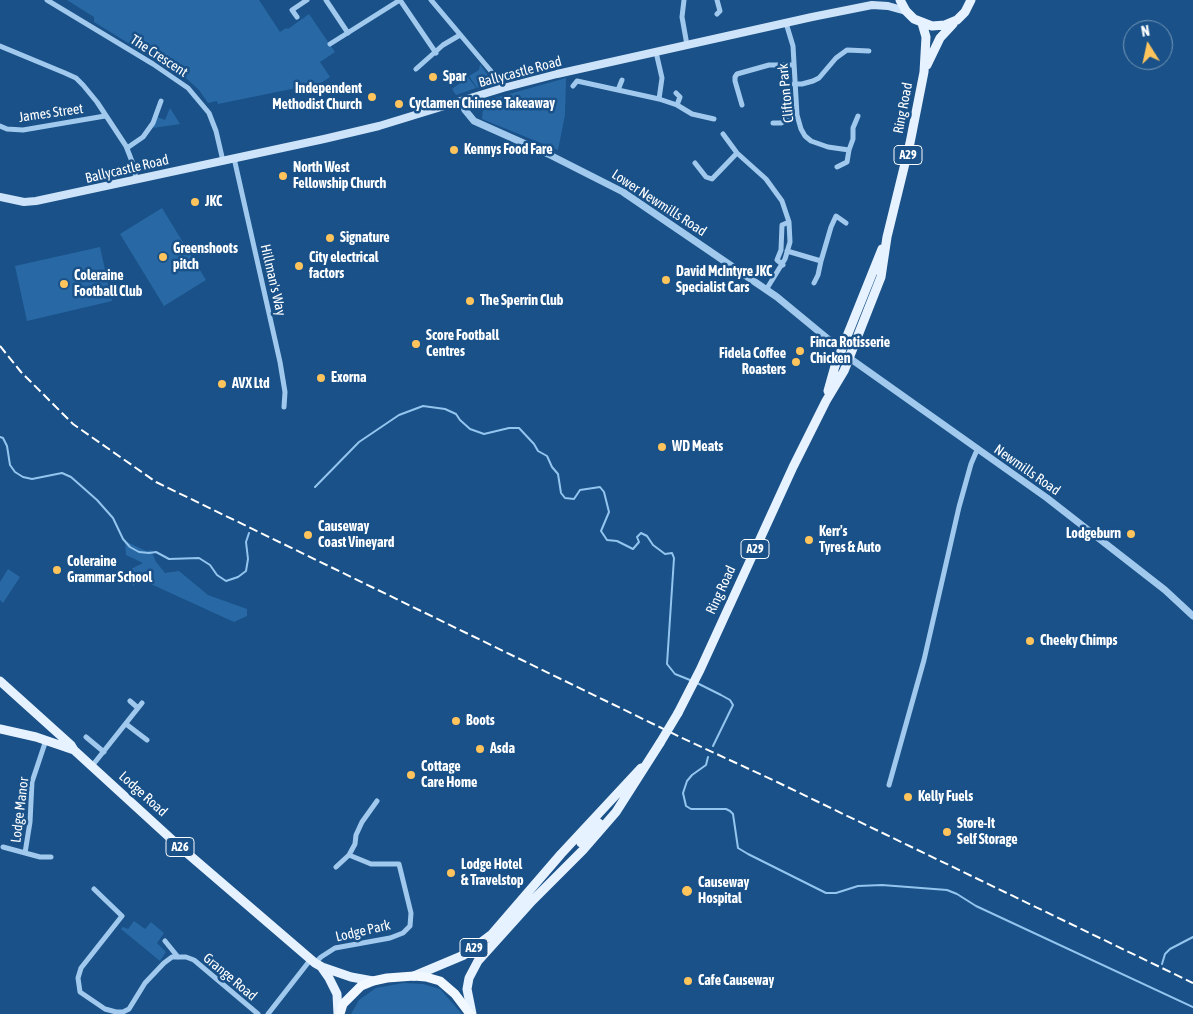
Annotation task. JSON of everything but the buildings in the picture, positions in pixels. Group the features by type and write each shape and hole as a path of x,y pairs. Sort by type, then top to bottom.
{"highway":[{"name":"A29","path":"339,1014 350,996 360,986 373,981 414,976 434,979 446,985 471,1014"}],"main road":[{"path":"900,0 906,12 922,23 932,26 945,25 957,20"},
{"name":"A29","path":"957,20 965,12 971,0"},
{"name":"Ballycastle Road","path":"0,197 24,202 36,201 224,161 379,126 504,88 875,3 906,12"},
{"name":"Ring Road","path":"924,72 940,38 957,20"},
{"name":"Ring Road","path":"471,1014 467,989 478,961 532,901 594,838 616,812 641,776 678,713 700,670 793,467 850,358 880,277 887,237 910,143 924,72 926,37 922,23"},
{"name":"Ring Road","path":"826,401 835,366 887,237"},
{"name":"Lodge Road","path":"0,682 39,720 47,731 46,740"},
{"path":"36,736 38,734 39,720"},
{"name":"Lodge Road","path":"39,720 45,721 180,847 316,963 332,983 337,994 339,1014"},
{"name":"A26","path":"0,729 36,736 74,750"},
{"name":"Ring Road","path":"414,976 464,955 492,934 561,854 649,761"},
{"path":"581,843 641,776"},
{"name":"Lodge Road","path":"316,963 353,977 373,981"}],"street":[{"name":"The Crescent","path":"47,0 145,59 188,88 210,113 224,161"},
{"path":"297,17 292,10 307,0"},
{"path":"326,0 348,33"},
{"path":"388,0 392,5"},
{"path":"330,44 400,0 436,53"},
{"path":"431,0 504,88"},
{"path":"684,0 682,17 687,45"},
{"path":"717,0 720,11 717,14"},
{"name":"Clifton Park","path":"786,23 793,46 797,115 802,132 811,142 850,150"},
{"path":"416,69 443,45 460,35"},
{"path":"0,46 76,78 91,93 127,148 136,179"},
{"path":"794,84 807,83 819,78 836,58 847,50 869,51"},
{"path":"656,52 662,78 659,99"},
{"path":"742,105 735,81 737,74 769,65 794,65"},
{"path":"618,90 622,80"},
{"path":"573,86 577,81 659,99 677,105 692,114 714,119"},
{"path":"676,93 680,97 677,105"},
{"path":"127,148 143,137 153,123 161,101"},
{"name":"Lower Newmills Road","path":"462,102 465,110 474,121 548,154 623,192 766,290 834,344"},
{"path":"773,123 781,123 797,115"},
{"name":"James Street","path":"0,126 13,130 23,130 105,116"},
{"path":"837,167 847,162 853,139 852,128 858,116"},
{"path":"723,134 737,153 766,179 782,201 789,222 788,252 783,265 766,290"},
{"path":"694,163 706,176 712,179 737,153"},
{"name":"Hillman's Way","path":"234,158 280,362 285,392 284,407"},
{"path":"814,283 836,216 846,223"},
{"path":"783,265 776,260 781,250 782,225 789,222"},
{"path":"788,252 821,261"},
{"name":"Newmills Road","path":"841,352 1047,498 1165,590 1193,616"},
{"path":"889,785 924,660 959,507 971,464 978,450"},
{"path":"130,702 138,708"},
{"path":"92,766 142,703"},
{"path":"126,724 147,740"},
{"path":"86,737 104,752"},
{"name":"Lodge Manor","path":"25,853 30,822 32,782 46,740"},
{"path":"336,867 349,855 362,822 378,801"},
{"path":"3,847 40,857 51,857"},
{"name":"Lodge Park","path":"316,963 321,957 335,948 390,938 403,933 410,926 412,919 400,864 371,864 349,855"},
{"path":"94,889 128,920"},
{"path":"122,916 81,968 78,986 80,992 105,1009 116,1012 123,1012 129,1009 145,983 164,963 178,957 165,941"},
{"name":"Grange Road","path":"178,957 194,960 258,1014"},
{"name":"Grange Road","path":"268,1014 316,963"},
{"path":"129,1009 134,1014"}],"shaded area":[{"path":"67,0 259,0 280,32 286,28 288,29 309,14 335,52 320,62 330,77 321,83 218,104 217,101 208,103 199,90 187,79 94,22 94,17"},
{"path":"480,64 491,80 490,83 477,88 469,76 479,70"},
{"path":"468,77 476,88 456,95 452,89"},
{"path":"566,78 565,115 558,150 482,119 484,101"},
{"path":"170,108 180,124 153,128 157,117 165,120"},
{"name":"Greenshoots pitch","path":"162,208 206,280 164,306 120,234"},
{"name":"Coleraine Football Club","path":"100,247 112,301 27,321 15,266"},
{"path":"125,541 146,551 151,550 156,562 165,573 179,571 208,595 247,609 247,616 234,622 142,580 138,580 134,586 130,583 127,571 143,563 126,555"},
{"path":"8,569 20,577 3,603 0,600 0,582"},
{"path":"134,921 145,929 151,922 164,933 157,943 166,952 160,961 121,929 123,927 128,929"},
{"path":"403,983 423,984 440,989 462,1014 351,1014 359,1000 376,988"}],"waterway":[{"path":"315,487 359,442 399,415 423,406 445,409 456,414 470,429 484,434 509,428 519,428 538,451 547,456 558,474 561,493 565,498 574,499 580,490 600,487 604,492 609,512 601,531 607,540 617,541 633,549 639,542 637,537 641,533 647,536 653,545 665,554 672,553 674,558 667,664 675,674 690,680"},
{"path":"0,437 3,438 7,446 10,465 15,472 23,477 32,479 62,473 71,477 97,500 113,518 123,539 130,547 139,552 156,552 169,559 199,558 210,565 217,575 226,581 238,577 246,571 248,559 246,542 249,533"},
{"path":"697,683 730,700 733,705 713,746"},
{"path":"708,757 706,765 687,781 683,793 686,806 691,809 726,809 730,811 733,814 738,848 748,854 826,893 836,893 858,886 882,885 947,890 976,906 1193,1007"},
{"path":"1162,964 1165,954 1170,949 1193,937"}],"railway":[{"path":"0,346 21,372 73,424 156,482 680,737 1193,983"}],"place":[{"name":"Spar","path":"433,77"},
{"name":"Independent Methodist Church","path":"372,97"},
{"name":"Cyclamen Chinese Takeaway","path":"399,104"},
{"name":"Kennys Food Fare","path":"454,150"},
{"name":"North West Fellowship Church","path":"283,176"},
{"name":"JKC","path":"195,202"},
{"name":"Signature","path":"330,238"},
{"name":"Greenshoots pitch","path":"163,257"},
{"name":"City electrical factors","path":"299,266"},
{"name":"David McIntyre JKC Specialist Cars","path":"666,280"},
{"name":"Coleraine Football Club","path":"64,284"},
{"name":"The Sperrin Club","path":"470,301"},
{"name":"Score Football Centres","path":"416,344"},
{"name":"Finca Rotisserie Chicken","path":"800,351"},
{"name":"Fidela Coffee Roasters","path":"796,362"},
{"name":"Exorna","path":"321,378"},
{"name":"AVX Ltd","path":"222,384"},
{"name":"WD Meats","path":"662,447"},
{"name":"Lodgeburn","path":"1131,534"},
{"name":"Causeway Coast Vineyard","path":"308,535"},
{"name":"Kerr's Tyres & Auto","path":"809,540"},
{"name":"Coleraine Grammar School","path":"57,570"},
{"name":"Cheeky Chimps","path":"1030,641"},
{"name":"Boots","path":"456,721"},
{"name":"Asda","path":"480,749"},
{"name":"Cottage Care Home","path":"411,775"},
{"name":"Kelly Fuels","path":"908,797"},
{"name":"Store-It Self Storage","path":"947,832"},
{"name":"Lodge Hotel & Travelstop","path":"451,873"},
{"name":"Causeway Hospital","path":"687,891"},
{"name":"Cafe Causeway","path":"688,981"}]}
